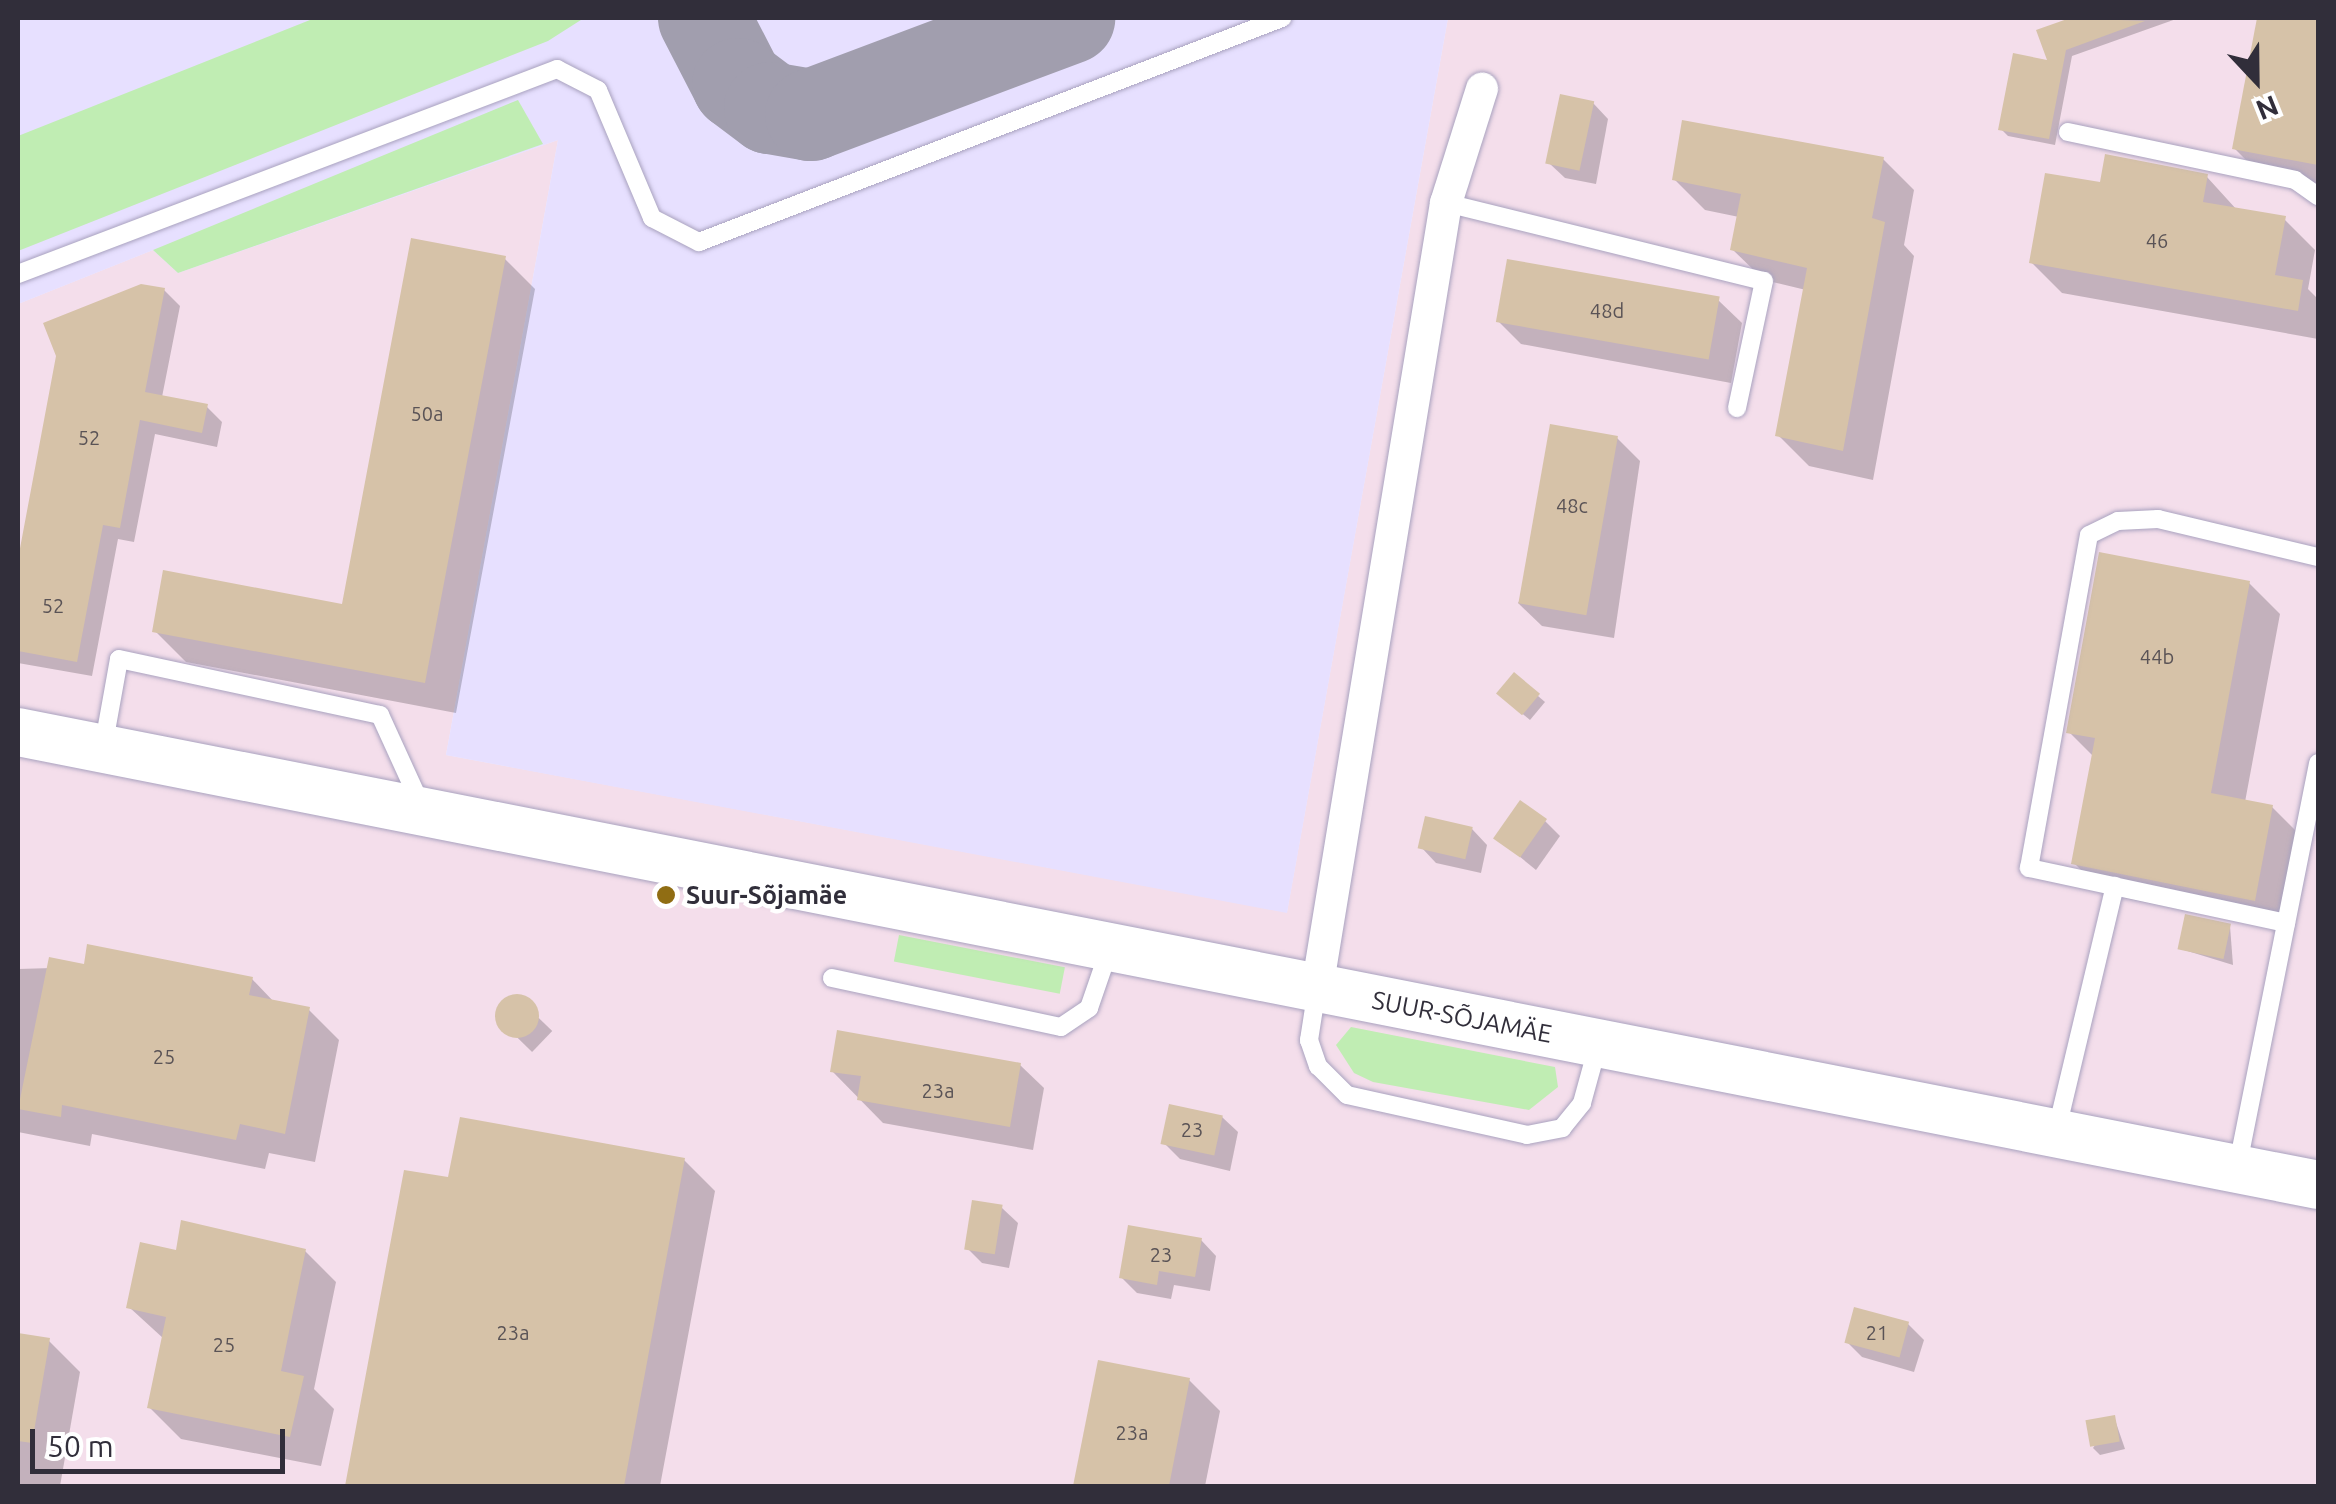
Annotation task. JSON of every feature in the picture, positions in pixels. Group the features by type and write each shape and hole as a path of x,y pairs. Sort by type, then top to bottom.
{"main road":[{"name":"SUUR-SÕJAMÄE","path":"18,732 2318,1185"}],"street":[{"path":"1317,989 1446,203 1482,90"}],"lane":[{"path":"18,274 557,69 598,90 652,218 699,242 1282,18"},
{"path":"2068,132 2295,180 2318,196"},
{"path":"1446,203 1764,281 1737,408"},
{"path":"2286,923 2029,868 2089,535 2118,521 2158,519 2318,557"},
{"path":"103,749 119,659 380,715 424,812"},
{"path":"2237,1169 2318,763"},
{"path":"2056,1134 2114,886"},
{"path":"832,978 1061,1027 1089,1008 1110,948"},
{"path":"1317,989 1309,1040 1318,1066 1347,1095 1527,1135 1562,1128 1582,1103 1598,1044"}],"shaded area":[{"path":"18,18 1448,18 1287,913 446,755 558,140 178,273 153,250 18,304"},
{"path":"1448,18 2318,18 2318,1486 18,1486 18,304 153,250 178,273 558,140 446,755 1287,912"}],"green space":[{"path":"315,18 584,18 548,41 18,251 18,136"},
{"path":"518,100 543,144 178,273 153,250"},
{"path":"899,935 1065,967 1060,994 894,962"},
{"path":"1351,1027 1555,1067 1558,1087 1529,1110 1373,1082 1354,1073 1336,1045"}],"building":[{"path":"2070,18 2145,21 2066,50 2049,139 1998,130 2013,53 2047,60 2036,30"},
{"path":"2257,18 2318,18 2318,165 2232,149"},
{"path":"1560,94 1594,101 1579,171 1545,163"},
{"path":"1682,120 1884,157 1872,218 1885,222 1843,451 1775,436 1807,268 1730,250 1741,194 1672,180"},
{"path":"2105,154 2208,174 2203,202 2286,216 2275,275 2303,280 2298,311 2029,263 2045,173 2100,182"},
{"path":"411,238 506,256 425,683 152,632 163,570 342,604"},
{"path":"1507,259 1720,297 1709,360 1496,322"},
{"path":"141,284 165,288 145,392 208,404 202,433 140,420 120,528 103,525 77,662 18,651 18,559 56,356 43,323"},
{"path":"1550,424 1618,436 1586,615 1518,603"},
{"path":"2099,552 2250,581 2211,793 2273,805 2255,901 2071,864 2095,738 2066,733"},
{"path":"1514,672 1540,694 1522,715 1496,693"},
{"path":"1520,800 1547,819 1520,857 1493,839"},
{"path":"1425,816 1473,827 1465,859 1418,848"},
{"path":"2185,914 2231,924 2223,959 2178,949"},
{"path":"87,944 253,977 249,995 310,1007 285,1134 240,1124 236,1140 62,1105 61,1117 18,1109 49,957 84,964"},
{"path":"517,994 532,1001 539,1016 532,1031 517,1038 502,1031 495,1016 502,1001"},
{"path":"837,1030 1021,1063 1010,1127 857,1100 861,1076 830,1072"},
{"path":"1169,1104 1223,1115 1214,1156 1160,1144"},
{"path":"460,1117 685,1158 624,1486 345,1486 404,1170 448,1177"},
{"path":"972,1200 1003,1205 995,1254 964,1249"},
{"path":"181,1220 306,1249 281,1371 304,1376 290,1437 147,1408 166,1317 126,1308 140,1242 176,1250"},
{"path":"1128,1225 1202,1238 1195,1277 1159,1271 1157,1285 1119,1278"},
{"path":"1854,1307 1909,1322 1899,1357 1844,1343"},
{"path":"18,1333 50,1338 32,1443 18,1441"},
{"path":"1098,1360 1190,1378 1169,1486 1073,1486"},
{"path":"2115,1415 2120,1442 2090,1447 2085,1420"}],"taxiway":[{"path":"704,18 738,84 770,108 811,115 1069,18"}],"place":[{"name":"Suur-Sõjamäe","path":"666,895"}]}
